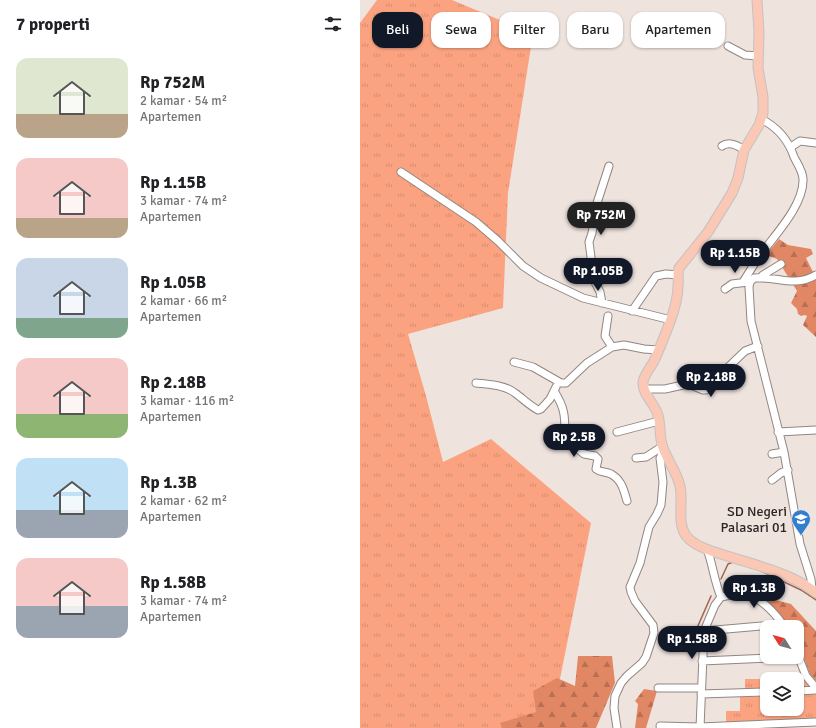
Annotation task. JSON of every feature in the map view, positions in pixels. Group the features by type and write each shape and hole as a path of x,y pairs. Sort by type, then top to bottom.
{"main road":[{"path":"758,0 759,80 763,97 763,113 744,150 738,178 732,193 708,232 679,268 678,292 671,320 643,382 644,388 658,415 663,448 680,487 683,530 689,538 707,549 803,583 814,591"}],"street":[{"path":"728,46 745,55 758,56"},
{"path":"761,119 773,126 791,147 803,178 802,192 788,217 758,258 747,282 749,287 751,321 788,470 800,544 814,591"},
{"path":"791,147 800,141 816,143"},
{"path":"722,146 725,144 730,144 744,150"},
{"path":"602,303 600,292 590,272 591,257 589,242 597,203 609,166"},
{"path":"401,172 476,222 498,240 523,266 534,274 583,298 671,320"},
{"path":"760,278 781,264"},
{"path":"632,311 656,276 666,274 678,276"},
{"path":"725,289 732,284 747,282 754,278 796,282 816,275"},
{"path":"608,316 605,336 612,347"},
{"path":"514,362 533,367 560,382 566,383 587,363 612,347 624,344 644,349 658,350"},
{"path":"644,388 665,389 683,385 691,385 706,390 745,351 758,346"},
{"path":"476,383 490,384 507,388 515,392 520,398 538,410 541,409 560,382"},
{"path":"554,391 560,400 565,414 566,439 584,454 594,456 598,459 596,469 600,472 610,474 622,484 627,501"},
{"path":"617,432 659,421"},
{"path":"778,432 816,430"},
{"path":"636,458 646,458 663,448"},
{"path":"617,728 614,708 615,696 621,683 646,657 654,633 653,625 635,601 630,587 640,563 648,531 661,505 663,482 660,458 663,448"},
{"path":"772,454 784,452"},
{"path":"772,480 780,473 788,470"},
{"path":"707,549 712,564 715,581 721,597"},
{"path":"700,727 704,631 715,605 721,597 741,594 753,597 766,605 779,620"},
{"path":"704,631 760,628"},
{"path":"702,661 760,658"},
{"path":"801,664 806,676 816,689"},
{"path":"658,688 701,691 760,692"},
{"path":"804,690 816,689"},
{"path":"660,726 700,727 816,722"}],"green space":[{"path":"377,0 452,0 481,12 431,12 431,48 491,48 491,16 499,20 499,48 531,48 508,193 503,308 408,334 443,462 491,439 591,523 553,714 544,728 360,728 360,23"},
{"path":"779,239 788,245 811,249 813,254 806,258 813,272 816,271 816,337 803,325 807,316 801,316 798,314 797,309 791,303 797,291 777,259 766,255"},
{"path":"760,596 791,604 816,631 816,681 810,674 804,658 804,620 783,620"},
{"path":"578,656 612,656 615,683 596,728 502,728 500,723 536,712 533,691 557,678 575,686"},
{"path":"745,679 760,679 760,691 745,692"},
{"path":"804,680 811,689 804,690"},
{"path":"644,689 657,691 646,728 635,728 638,704 635,701"},
{"path":"816,694 816,721 726,723 726,711 740,711 740,697 760,696 760,716 804,716 804,695"}],"waterway":[{"path":"721,579 728,564 733,562"},
{"path":"761,571 801,590 816,600"},
{"path":"697,628 711,596"}],"place":[{"name":"SD Negeri Palasari 01","path":"801,536"}]}
